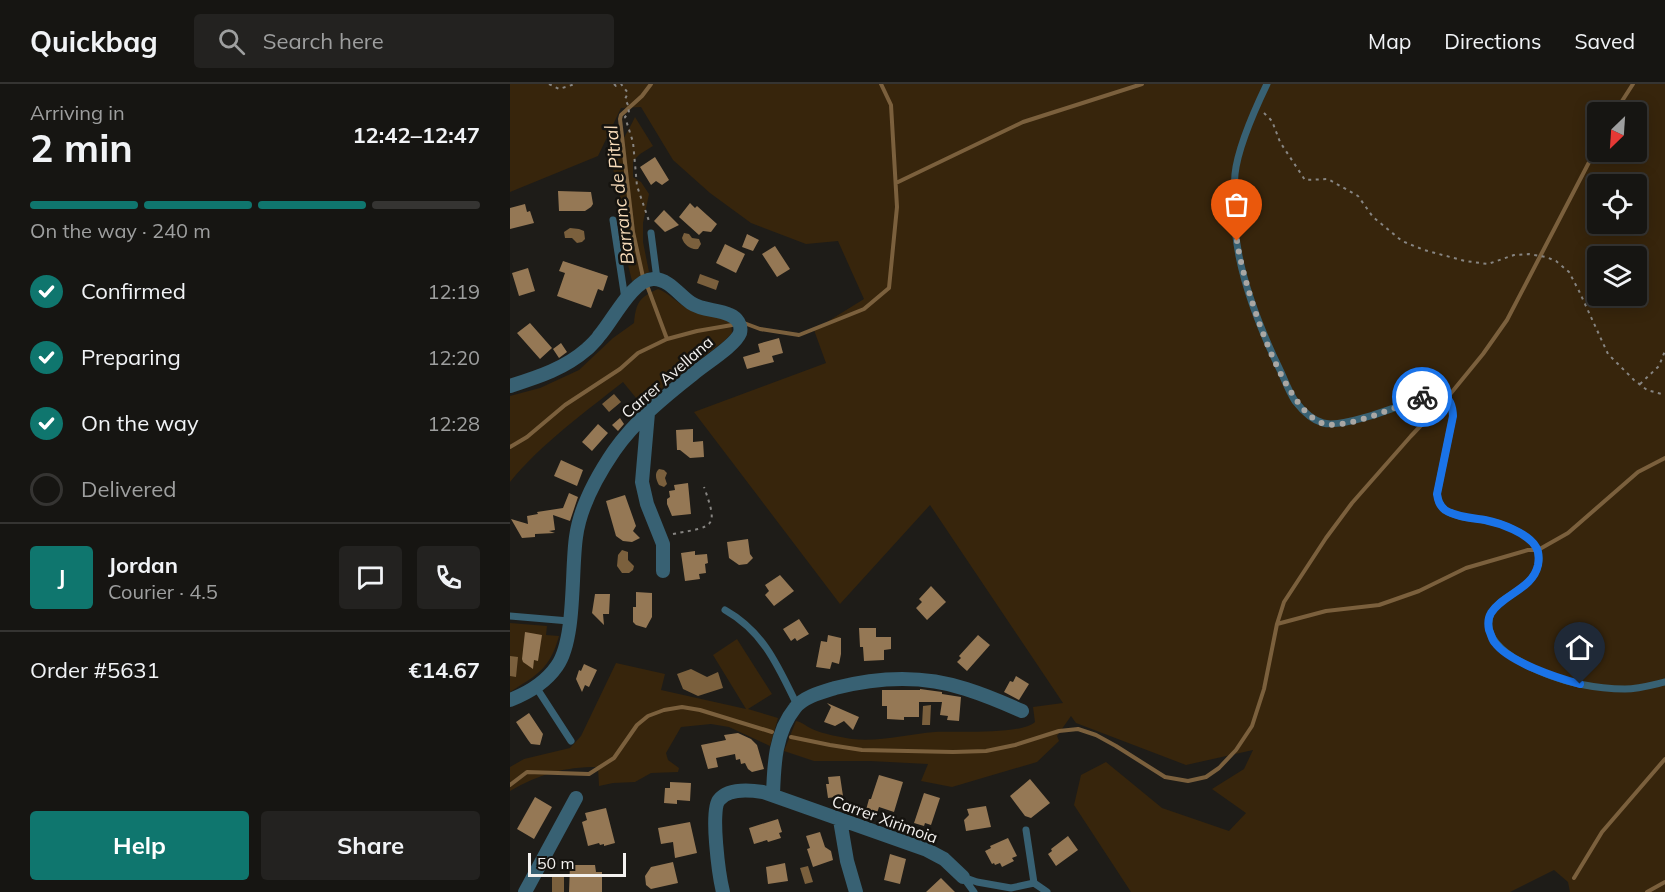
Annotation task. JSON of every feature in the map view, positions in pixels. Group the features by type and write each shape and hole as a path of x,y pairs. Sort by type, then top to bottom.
{"street":[{"path":"510,386 543,376 574,359 599,336 633,290 650,279 657,279"},
{"name":"Carrer Avellana","path":"510,700 536,687 552,672 566,646 576,536 581,514 609,459 629,432 692,374 716,357 739,334 740,324 734,317 699,307 664,281 657,279"},
{"path":"648,414 642,482 646,504 663,544 663,571"},
{"path":"773,795 775,751 797,705 815,695 844,686 876,680 909,678 966,688 1022,711"},
{"name":"Carrer Xirimoia","path":"723,892 715,806 729,793 743,791 773,795 927,850 944,859 963,877"},
{"path":"525,892 576,798"},
{"path":"840,820 847,861 856,892"}],"lane":[{"path":"1267,84 1257,105 1235,171 1236,228 1239,254 1250,298 1267,342 1294,399 1311,418 1335,425 1432,394 1440,394 1447,398 1453,407 1453,416 1437,494 1439,503 1446,510 1465,517 1488,520 1520,532 1534,543 1538,550 1539,560 1536,573 1520,590 1500,603 1490,614 1488,625 1494,643 1504,652 1531,667 1557,678 1580,684 1626,689 1665,682"},
{"path":"613,220 625,299"},
{"path":"651,233 657,279"},
{"path":"725,610 746,624 765,646 777,664 797,705"},
{"path":"510,616 569,621"},
{"path":"536,687 571,741"},
{"path":"1026,830 1034,883"},
{"path":"963,877 1011,888 1034,883 1047,892"},
{"name":"Carrer Xirimoia","path":"963,877 974,892"}],"path":[{"path":"549,84 559,88 575,84"},
{"path":"614,84 616,86 621,84 628,93 625,99 629,113 625,117 627,130 633,142 637,186 650,220 651,233"},
{"path":"1257,105 1272,121 1280,142 1305,180 1329,179 1358,196 1373,217 1402,241 1424,250 1488,264 1514,255 1529,254 1556,261 1569,272 1608,354 1647,390 1665,395"},
{"path":"1640,384 1659,366 1665,351"},
{"path":"660,537 705,528 709,525 713,511 704,487"}],"shaded area":[{"path":"510,84 1665,84 1665,892 1570,892 1568,882 1554,870 1510,892 1131,892 1074,805 1081,775 1106,762 1162,808 1229,831 1246,813 1212,789 1244,769 1253,750 1186,765 1076,723 1071,716 1057,736 1059,741 1037,762 952,787 921,781 928,764 814,761 784,751 796,721 816,731 852,739 935,732 1003,731 1028,726 1035,722 1033,707 1063,703 930,505 840,604 694,412 826,363 814,330 864,299 838,241 806,244 751,223 710,193 673,160 641,107 621,108 598,156 510,192"},
{"path":"635,117 653,146 633,161 633,177 641,182 649,194 643,223 643,242 649,272 632,281 623,244 626,227 622,204 611,161"},
{"path":"570,228 584,231 585,239 577,243 572,238 565,238 564,232"},
{"path":"684,233 699,239 701,244 698,249 686,245 682,238"},
{"path":"700,274 719,281 716,290 697,283"},
{"path":"658,289 687,308 731,322 732,333 641,404 623,382 550,441 510,482 510,396 540,388 579,370 613,338 634,323 640,302"},
{"path":"614,394 621,402 609,412 602,404"},
{"path":"659,469 667,473 665,478 667,484 664,487 659,485 656,479 656,472"},
{"path":"622,550 628,552 628,560 634,566 629,573 622,573 617,566 618,555"},
{"path":"510,623 547,626 546,635 559,636 547,664 528,681 510,692"},
{"path":"737,639 772,694 748,709 778,718 770,746 729,727 711,724 681,727 666,753 668,760 679,768 678,772 651,773 635,782 599,786 598,767 574,768 542,776 510,791 510,767 524,759 570,748 581,736 616,663 665,674 661,690 746,709 713,655"},
{"path":"510,656 518,657 516,677 510,676"},
{"path":"691,669 707,677 718,672 723,688 698,696 683,689 677,674"},
{"path":"931,705 930,725 922,725 923,706"},
{"path":"808,866 813,882 805,884 800,868"},
{"path":"552,877 564,877 564,892 552,892"}],"building":[{"path":"655,157 669,180 662,185 656,181 651,185 640,167"},
{"path":"558,191 591,192 593,204 585,211 559,211"},
{"path":"690,203 695,208 697,206 717,224 711,232 703,231 699,235 679,217"},
{"path":"525,204 534,223 510,229 510,208"},
{"path":"664,210 679,225 665,232 654,221"},
{"path":"747,234 759,240 753,251 742,247"},
{"path":"725,244 745,254 736,273 716,263"},
{"path":"775,246 790,269 777,277 762,254"},
{"path":"563,261 608,276 603,291 598,289 591,308 557,296 565,273 559,271"},
{"path":"528,268 535,291 519,296 512,273"},
{"path":"530,323 552,348 540,359 517,333"},
{"path":"779,338 783,353 772,356 774,362 747,369 743,357 760,352 758,344"},
{"path":"561,343 567,352 559,358 553,349"},
{"path":"620,418 624,424 618,431 612,425"},
{"path":"598,424 608,433 592,451 582,442"},
{"path":"693,429 693,442 703,441 704,457 690,458 677,450 676,430"},
{"path":"561,460 583,470 577,486 554,476"},
{"path":"688,483 691,514 672,516 667,504 667,499 670,497 669,491 675,490 674,485"},
{"path":"569,493 578,497 570,521 553,515 555,530 549,531 555,533 535,534 535,537 522,538 511,519 528,524 527,516 563,508"},
{"path":"625,495 636,526 633,531 640,538 632,542 623,541 616,536 606,501"},
{"path":"748,539 750,554 753,558 747,564 739,565 729,558 727,542"},
{"path":"695,551 695,555 707,554 706,573 699,574 700,579 685,581 681,553"},
{"path":"780,575 794,591 774,606 765,595 769,591 765,585"},
{"path":"931,586 946,602 927,620 916,608 922,602 919,599"},
{"path":"636,592 652,593 652,617 646,628 633,622"},
{"path":"595,594 610,594 609,614 603,614 604,625 592,613"},
{"path":"799,619 809,634 797,641 795,638 791,641 783,629"},
{"path":"859,628 876,628 876,637 891,637 891,649 884,650 884,660 864,661 863,647 860,647"},
{"path":"525,632 542,635 538,661 534,660 533,669 522,659"},
{"path":"828,635 841,638 839,664 832,662 830,669 816,667 821,641 827,642"},
{"path":"978,635 990,645 967,671 957,662 961,658 959,656"},
{"path":"584,664 597,670 589,687 585,685 582,692 576,679"},
{"path":"1016,676 1029,684 1019,700 1004,692"},
{"path":"920,689 961,697 959,721 947,720 948,716 940,715 942,702 919,702 919,717 904,717 904,720 887,719 887,706 882,706 882,690"},
{"path":"827,703 859,717 853,730 844,721 835,726 824,722 831,707"},
{"path":"529,713 543,734 540,745 531,744 516,722"},
{"path":"738,733 751,739 757,745 764,769 752,772 745,763 741,764 740,759 736,760 735,754 716,758 718,767 708,769 701,745 726,740 724,735"},
{"path":"879,775 903,782 894,812 879,807 877,813 866,810"},
{"path":"840,776 843,796 828,798 826,784 829,784 828,777"},
{"path":"1030,779 1050,803 1031,818 1025,816 1010,796"},
{"path":"670,782 691,783 690,801 677,800 677,804 664,803 665,788 670,788"},
{"path":"924,793 940,798 931,825 925,823 924,826 914,823"},
{"path":"535,797 552,807 534,839 517,829"},
{"path":"986,806 991,827 966,831 964,820 969,815 967,809"},
{"path":"606,808 615,843 588,846 582,822 587,820 585,813"},
{"path":"778,819 782,832 779,833 781,838 754,844 749,828"},
{"path":"690,822 697,853 675,858 673,842 661,844 658,828"},
{"path":"820,832 825,847 831,851 833,860 813,867 807,849 810,848 806,836"},
{"path":"1068,836 1078,850 1056,866 1048,854"},
{"path":"1008,838 1017,856 1012,858 1014,861 1002,867 1000,863 992,864 985,851 991,848 990,846"},
{"path":"890,854 906,859 900,884 884,880"},
{"path":"673,862 678,883 651,889 646,885 645,876 651,867"},
{"path":"785,863 788,881 768,884 766,867"},
{"path":"570,865 595,865 596,872 602,872 602,892 569,892"},
{"path":"941,878 955,892 926,892"}],"waterway":[{"name":"Barranc de Pitral","path":"643,277 633,232 620,119 621,115 642,96 651,84"},
{"path":"744,323 760,329 799,335 864,309 889,288 897,207 891,105 881,84"},
{"path":"896,183 1023,122 1142,84"},
{"path":"1621,102 1633,84"},
{"path":"1277,624 1284,602 1352,503 1447,398 1507,320 1589,162"},
{"path":"648,288 667,339"},
{"path":"510,447 527,437 565,405 620,369 638,353 667,339 732,325"},
{"path":"791,737 862,750 953,752 986,751 1015,745 1059,731 1078,729 1096,735 1116,746 1165,777 1188,781 1206,777 1219,768 1236,750 1252,726 1264,689 1277,624 1326,611 1379,605 1419,591 1466,568 1528,550 1538,550 1568,533 1638,472 1665,458"},
{"path":"510,785 527,772 589,774 614,758 637,725 648,716 664,710 682,707 700,710 772,732"},
{"path":"1574,878 1602,832 1665,759"},
{"path":"1647,892 1665,882"}],"way so far":[{"path":"1237,241 1250,298 1267,342 1294,399 1311,418 1335,425 1422,397"}],"route":[{"path":"1422,397 1440,394 1447,398 1453,407 1437,494 1439,503 1446,510 1465,517 1488,520 1520,532 1534,543 1538,550 1539,560 1536,573 1520,590 1500,603 1490,614 1488,625 1494,643 1504,652 1531,667 1557,678 1580,684"}]}
